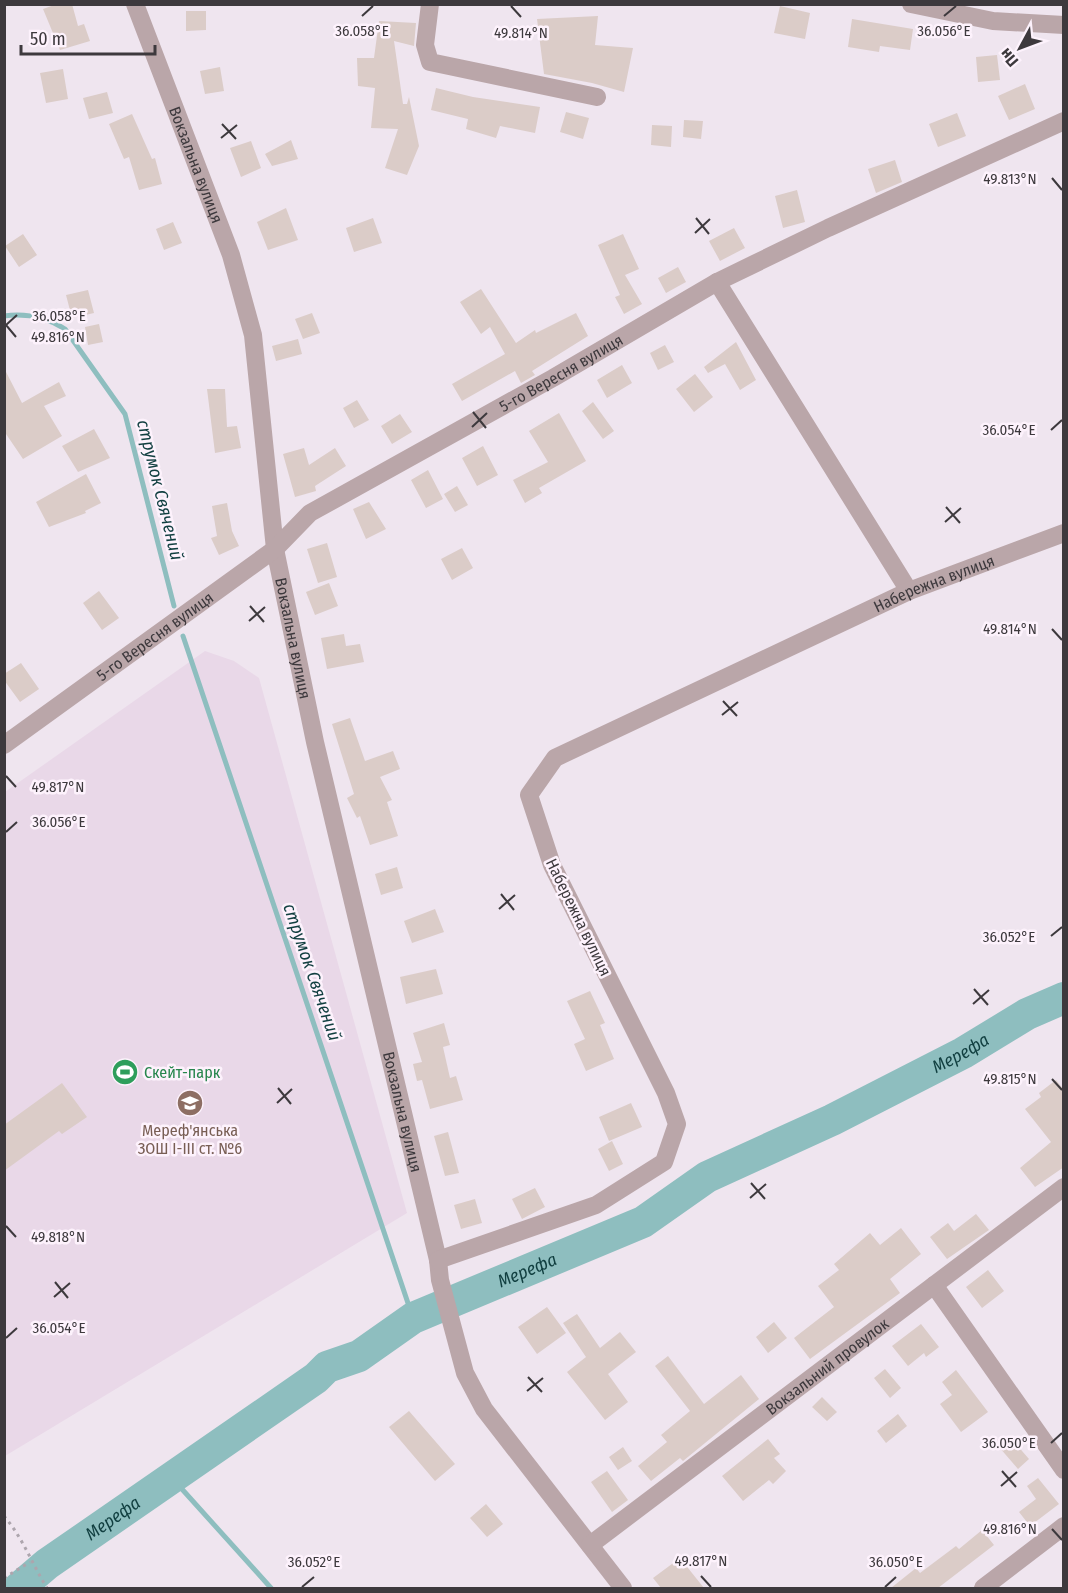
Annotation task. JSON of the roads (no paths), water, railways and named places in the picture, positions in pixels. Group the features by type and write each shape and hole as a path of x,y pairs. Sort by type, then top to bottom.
{"street":[{"name":"Вокзальна вулиця","path":"135,4 231,255 253,335 275,549 315,742 438,1260 440,1280 465,1373 484,1409 590,1545"},
{"path":"430,4 425,45 430,62 597,97"},
{"path":"911,4 993,21 1064,25"},
{"name":"5-го Вересня вулиця","path":"4,745 275,549 310,513 553,378 717,282 828,228 1064,121"},
{"path":"717,282 909,591"},
{"name":"Набережна вулиця","path":"438,1260 597,1205 664,1162 677,1124 666,1093 549,855 529,795 555,758 909,591 1064,533"},
{"name":"Вокзальний провулок","path":"590,1545 1064,1187"},
{"path":"934,1285 1064,1470"},
{"path":"983,1588 1064,1526"},
{"path":"590,1545 622,1588"}],"waterway":[{"name":"струмок Свячений","path":"4,316 36,317 51,321 65,329 125,414 174,606"},
{"name":"струмок Свячений","path":"183,636 413,1318"},
{"name":"Мерефа","path":"19,1588 47,1564 316,1378 327,1367 359,1356 413,1318 643,1222 707,1177 832,1120 963,1053 1027,1014 1064,998"},
{"path":"172,1478 271,1588"}],"place":[{"name":"Скейт-парк","path":"125,1072"},
{"name":"Мереф'янська ЗОШ І-ІІІ ст. №6","path":"190,1103"}]}
